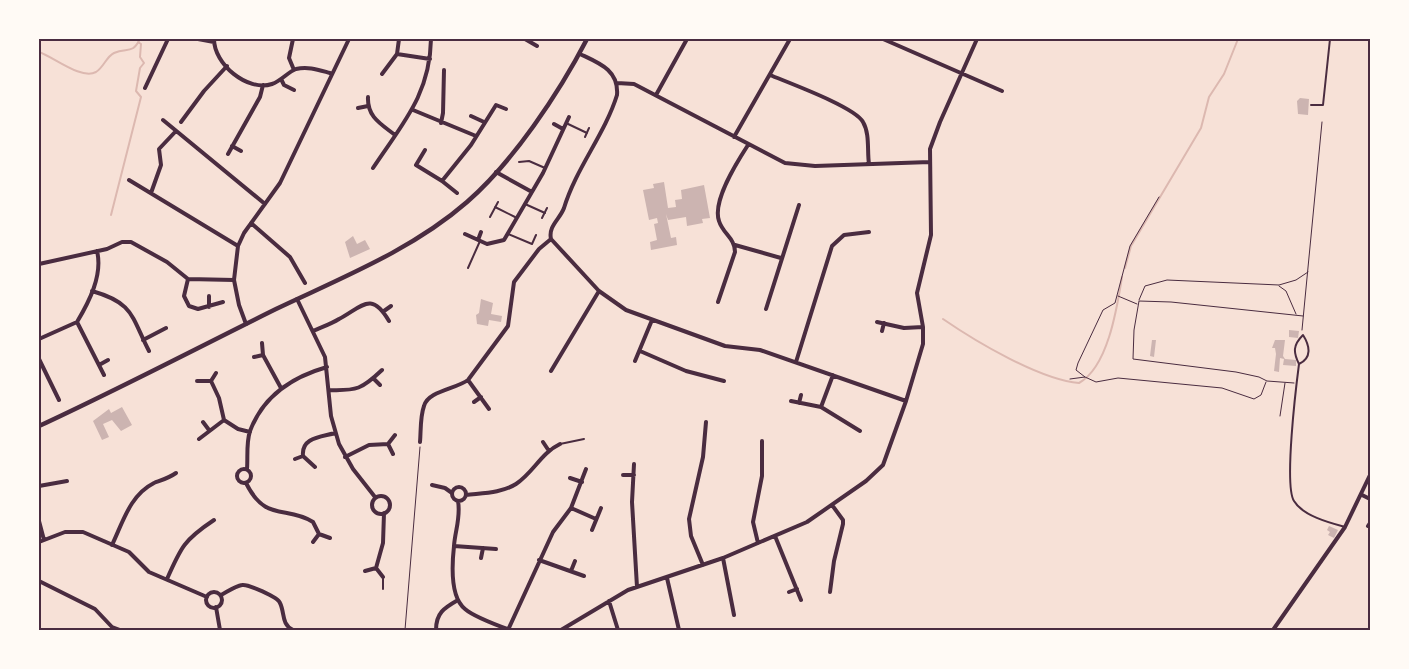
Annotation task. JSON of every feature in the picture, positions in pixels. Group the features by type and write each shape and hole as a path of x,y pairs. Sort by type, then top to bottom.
{"street":[{"path":"145,88 168,39"},
{"path":"198,39 214,40 217,52 227,66 246,82 263,85 272,84 294,70 312,68 330,73"},
{"path":"293,39 289,58 294,70"},
{"path":"246,324 239,305 234,280 238,246 264,204 280,184 330,73 349,39"},
{"path":"382,74 397,54 399,39"},
{"path":"373,168 413,110 425,86 430,59 431,39"},
{"path":"525,39 537,46"},
{"path":"39,426 297,299 429,231 467,202 496,172 553,99 587,39"},
{"path":"656,96 687,39"},
{"path":"734,137 790,39"},
{"path":"883,39 1002,92"},
{"path":"562,630 609,601 637,587 723,558 807,522 866,482 883,465 906,401 923,344 923,327 917,293 931,235 930,162 934,136 977,39"},
{"path":"397,54 430,59"},
{"path":"580,54 605,66 613,75 617,83 614,103 576,175 564,207 556,218 550,232 551,239 599,291 617,305 652,320 725,346 760,350 906,401"},
{"path":"181,122 204,91 227,66"},
{"path":"441,123 444,70"},
{"path":"770,75 846,108 860,117 868,136 869,164"},
{"path":"280,79 284,85 294,90"},
{"path":"617,83 629,83 777,160 793,165 930,162"},
{"path":"228,154 260,97 263,85"},
{"path":"368,97 368,106 374,118 395,134"},
{"path":"442,181 476,136 496,104 506,109"},
{"path":"358,108 368,106"},
{"path":"413,110 476,136"},
{"path":"471,116 484,122"},
{"path":"465,234 486,244 504,240 545,168 569,118"},
{"path":"163,120 264,204"},
{"path":"554,124 563,129"},
{"path":"152,193 161,165 159,149 176,131"},
{"path":"748,145 728,180 719,207 718,221 735,245 781,258"},
{"path":"232,146 241,151"},
{"path":"425,150 416,165 457,193"},
{"path":"496,172 532,192"},
{"path":"130,180 238,246"},
{"path":"766,309 799,205"},
{"path":"252,223 290,257 305,283"},
{"path":"862,226 862,232"},
{"path":"479,241 481,232"},
{"path":"796,362 832,246 844,236 869,232"},
{"path":"420,442 424,404 431,396 460,387 468,380 508,326 512,314 510,302 514,282 539,249 551,239"},
{"path":"39,264 131,242 167,262 188,279 234,280"},
{"path":"718,302 734,258 735,245"},
{"path":"39,340 77,322 98,275 100,262 97,251"},
{"path":"188,279 185,300 189,306 198,309 223,302"},
{"path":"92,291 106,295 128,308 149,351"},
{"path":"550,371 599,291"},
{"path":"209,296 209,307"},
{"path":"297,299 313,331 326,367 335,433 345,457 375,497 386,498 390,501 389,510 384,513 376,512 371,507 371,501 375,497"},
{"path":"313,331 339,319 365,302 372,302 384,312 389,321"},
{"path":"384,312 390,306"},
{"path":"634,361 652,320"},
{"path":"77,322 104,376"},
{"path":"876,322 904,328 923,327"},
{"path":"882,331 884,323"},
{"path":"144,340 166,328"},
{"path":"262,343 263,355 281,388"},
{"path":"640,351 686,371 724,381"},
{"path":"254,357 263,355"},
{"path":"39,359 59,400"},
{"path":"99,365 108,360"},
{"path":"554,366 560,368"},
{"path":"246,483 252,475 247,469 250,432 263,406 281,388 305,374 326,367"},
{"path":"329,390 358,389 382,370"},
{"path":"211,381 216,372"},
{"path":"716,379 718,372"},
{"path":"821,407 833,375"},
{"path":"373,378 380,385"},
{"path":"468,380 489,409"},
{"path":"197,381 211,381"},
{"path":"211,381 219,398 224,420 238,429 250,432"},
{"path":"799,403 801,395"},
{"path":"474,402 481,397"},
{"path":"791,401 821,407 860,430"},
{"path":"199,439 224,420"},
{"path":"855,427 858,421"},
{"path":"203,422 209,430"},
{"path":"703,565 691,536 689,518 700,475 706,422"},
{"path":"698,428 705,429"},
{"path":"315,467 303,456 302,451 307,442 335,433"},
{"path":"345,457 369,445 388,444 395,435"},
{"path":"758,543 753,522 762,476 762,441"},
{"path":"543,442 549,451"},
{"path":"388,444 394,454"},
{"path":"458,501 462,500 466,495 502,490 514,486 549,451 560,444"},
{"path":"763,455 769,455"},
{"path":"295,459 303,456"},
{"path":"634,464 632,502 637,587"},
{"path":"246,483 240,482 237,476 240,470 247,469"},
{"path":"452,492 453,497 458,501 459,516 454,546 455,591 458,600 463,608 472,614 509,630 553,532 571,508 586,469"},
{"path":"112,545 130,506 139,494 176,473"},
{"path":"623,475 634,475"},
{"path":"1273,630 1345,527 1370,475"},
{"path":"570,478 582,482"},
{"path":"39,486 67,481"},
{"path":"246,483 251,492 266,507 309,519 317,526 319,534"},
{"path":"432,485 452,492"},
{"path":"452,492 459,487 463,488 466,495"},
{"path":"1362,495 1370,499"},
{"path":"830,592 834,561 844,524 832,505"},
{"path":"571,508 596,519"},
{"path":"592,530 601,508"},
{"path":"376,568 383,543 384,513"},
{"path":"166,579 179,550 189,538 214,520"},
{"path":"39,521 44,540"},
{"path":"39,542 73,530 83,532 129,552 149,572 207,597"},
{"path":"319,534 330,538"},
{"path":"313,542 319,534"},
{"path":"775,536 801,600"},
{"path":"454,546 496,549"},
{"path":"481,558 483,548"},
{"path":"723,558 734,615"},
{"path":"539,560 584,576"},
{"path":"571,572 575,561"},
{"path":"365,571 376,568"},
{"path":"376,568 383,577"},
{"path":"667,578 678,628 684,624"},
{"path":"39,581 94,609 112,627 120,630"},
{"path":"221,595 240,585 247,584 276,598 280,602 285,624 293,630"},
{"path":"823,586 831,586"},
{"path":"789,592 797,589"},
{"path":"207,597 215,592 221,595"},
{"path":"216,607 221,603 221,595"},
{"path":"207,597 208,604 216,607"},
{"path":"436,630 436,620 440,612 458,600"},
{"path":"609,601 617,630"},
{"path":"732,605 739,604"},
{"path":"216,607 220,630"}],"lane":[{"path":"1312,105 1323,105 1330,39"},
{"path":"566,123 587,133"},
{"path":"585,137 589,128"},
{"path":"518,162 529,161 545,168"},
{"path":"490,217 498,202"},
{"path":"525,204 545,213"},
{"path":"495,207 517,218"},
{"path":"542,218 547,208"},
{"path":"508,234 532,244 536,236"},
{"path":"468,268 479,241"},
{"path":"1299,364 1306,359 1308,354 1308,344 1303,336 1295,344 1294,351 1299,364 1290,476 1293,498 1296,504 1310,514 1345,527"},
{"path":"560,444 584,439"},
{"path":"383,577 383,589"}],"path":[{"path":"1303,336 1303,316 1322,122"},
{"path":"1159,197 1130,246 1120,276 1115,303 1103,310 1076,370 1089,381 1118,378 1222,388 1254,399 1261,395 1267,381"},
{"path":"1297,383 1267,381 1259,377 1236,372 1133,359 1138,304 1142,288 1167,280 1279,285 1296,280 1308,272"},
{"path":"1279,285 1286,291 1297,315"},
{"path":"1117,296 1138,304"},
{"path":"1139,301 1171,302 1303,316"},
{"path":"1070,379 1085,377"},
{"path":"1280,416 1285,383"},
{"path":"405,630 420,442"}],"building":[{"path":"1300,98 1309,99 1308,115 1298,114 1297,101"},
{"path":"664,182 668,208 676,207 675,200 682,199 681,190 704,185 710,218 702,219 703,223 687,226 686,217 668,220 666,214 671,238 676,237 677,245 651,250 650,242 657,240 654,224 658,223 657,218 649,220 643,190 654,188 653,184"},
{"path":"353,236 357,244 365,240 370,249 350,258 345,242"},
{"path":"481,299 493,303 491,314 502,316 501,322 489,320 488,326 477,324 476,315 479,313"},
{"path":"1289,330 1299,331 1298,338 1289,337"},
{"path":"1152,340 1156,340 1154,357 1150,356"},
{"path":"1275,340 1285,340 1283,356 1285,359 1296,360 1296,366 1283,365 1284,359 1280,358 1279,372 1274,371 1276,354 1275,348 1272,348"},
{"path":"122,407 132,425 121,431 112,420 103,424 109,437 102,440 93,421 109,409 111,413"},
{"path":"1329,526 1338,530 1334,538 1328,535 1330,532 1327,530"}],"waterway":[{"path":"39,52 75,71 90,74 99,70 114,53 132,49 140,39"},
{"path":"1125,268 1131,246 1201,128 1209,97 1224,74 1238,39"},
{"path":"111,215 141,97 136,91 140,68 144,63 140,57 141,44 138,42"},
{"path":"943,319 972,338 1027,367 1046,375 1079,383 1089,375 1104,351 1114,320 1122,277"}]}
